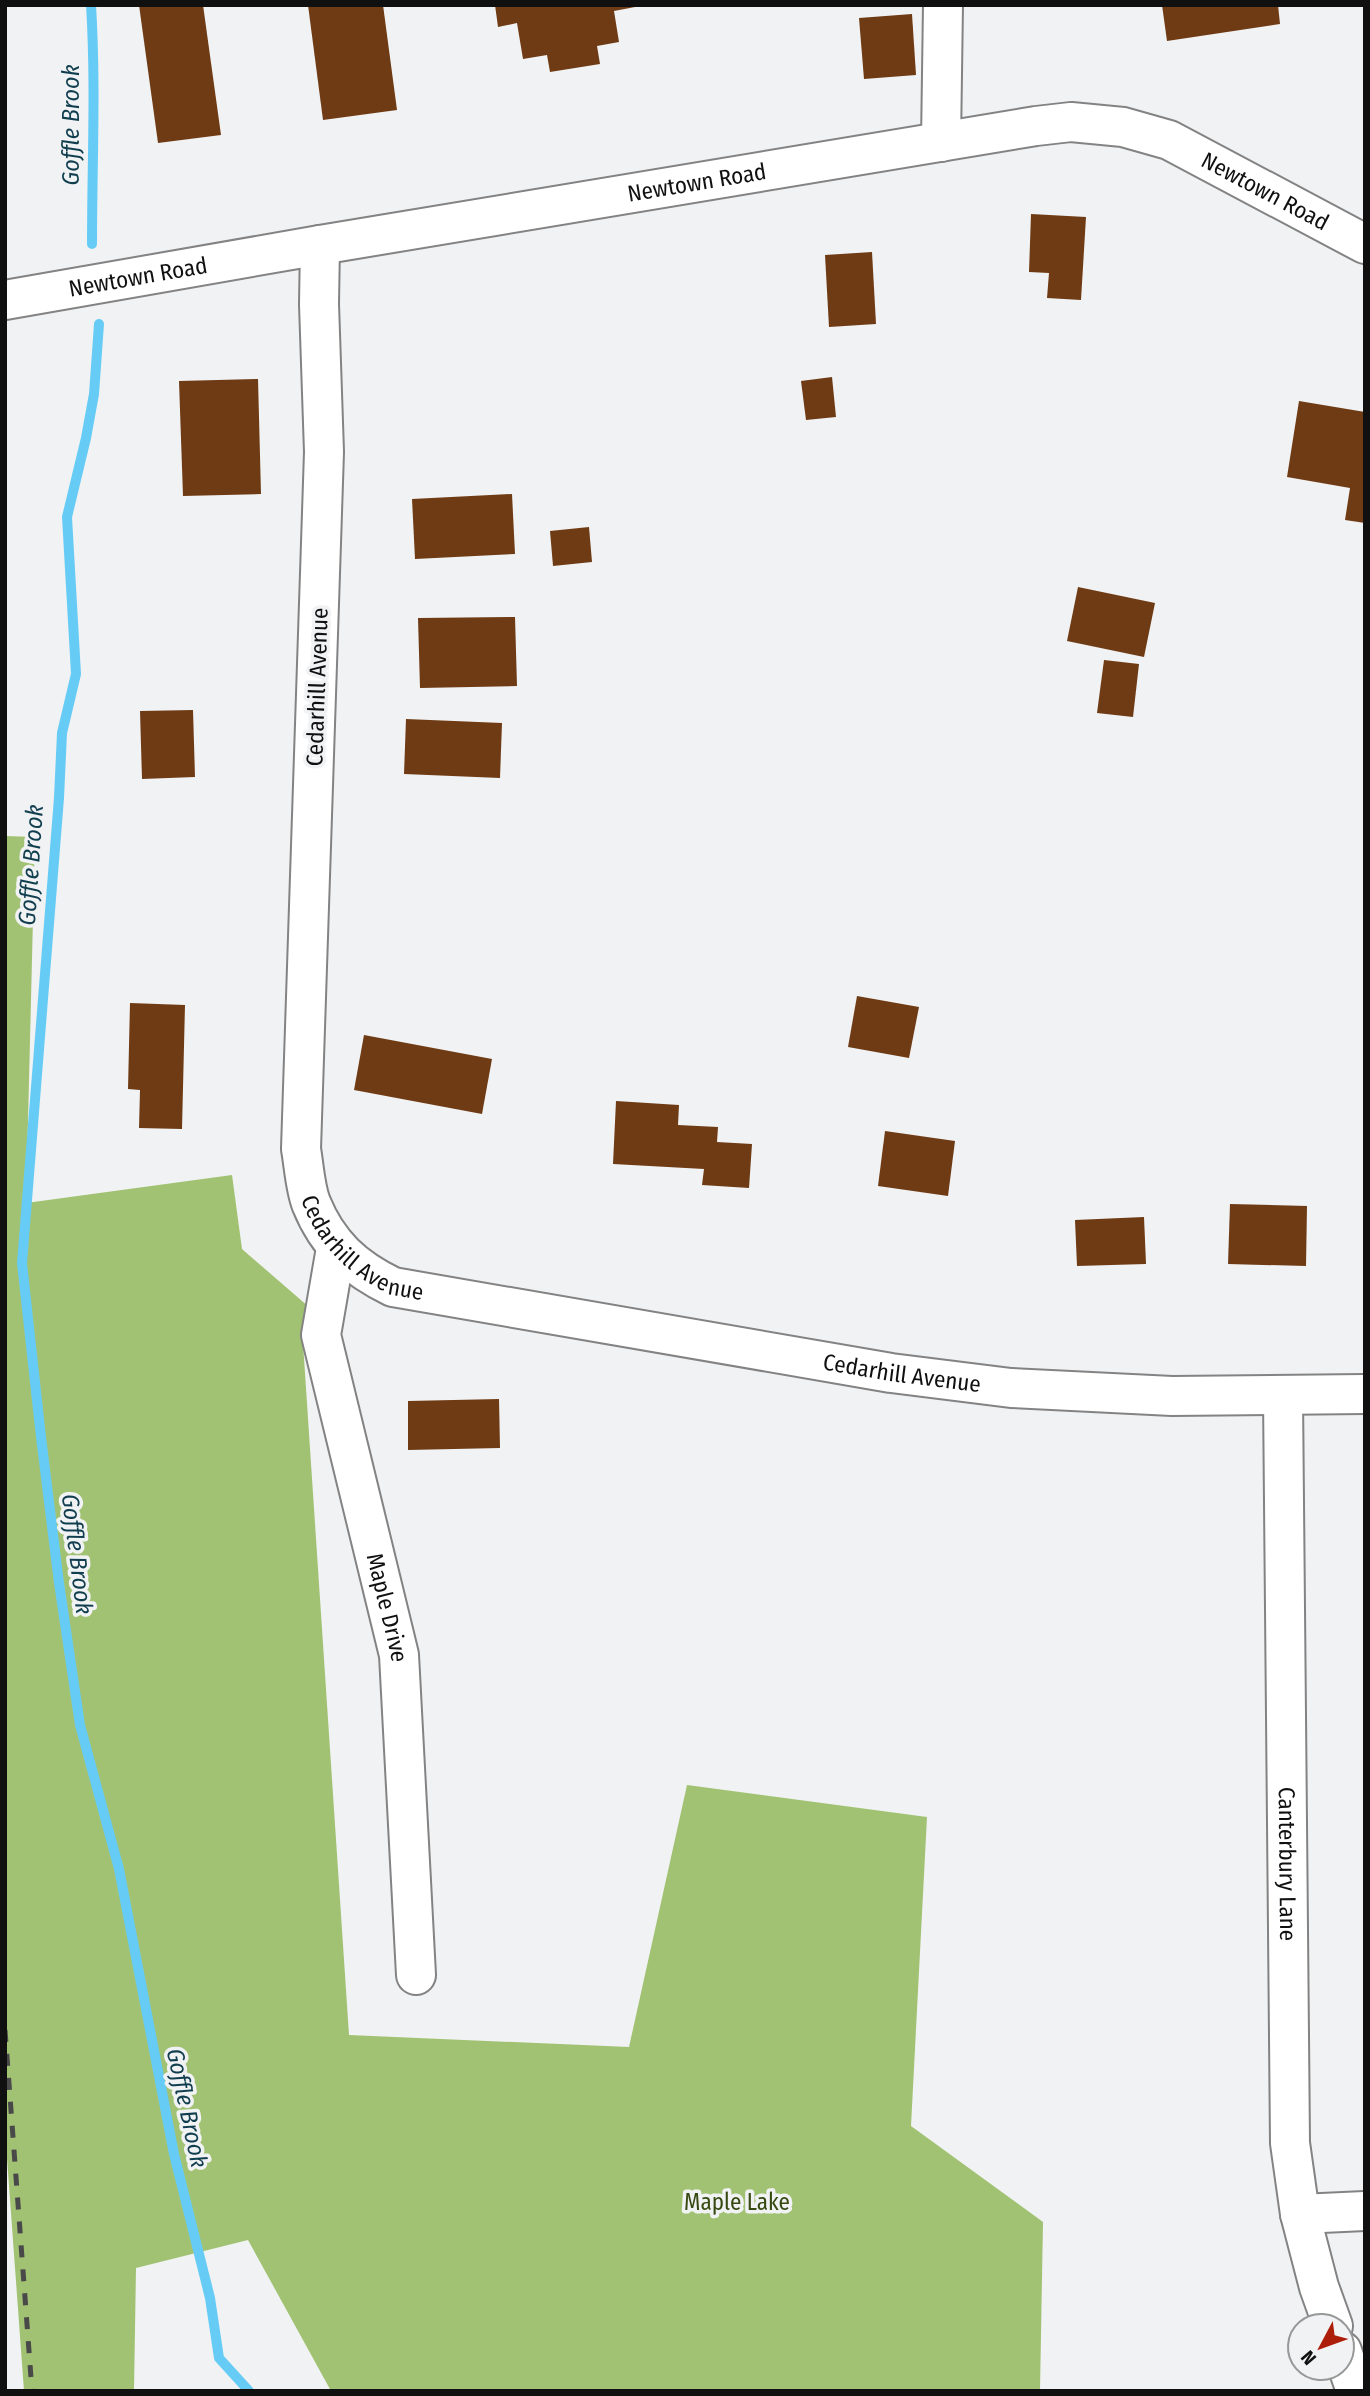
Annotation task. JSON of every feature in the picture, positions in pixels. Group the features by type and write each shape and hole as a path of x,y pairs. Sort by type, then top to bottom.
{"street":[{"path":"941,142 943,5"},
{"name":"Newtown Road","path":"5,300 320,245 1071,122 1123,127 1168,140 1365,244"},
{"name":"Cedarhill Avenue","path":"320,245 324,452 301,1149 311,1202 336,1248 366,1274 393,1287 891,1373 1011,1388 1172,1396 1365,1394"},
{"name":"Maple Drive","path":"336,1248 321,1335 399,1654 416,1975"},
{"name":"Canterbury Lane","path":"1283,1395 1290,2143 1300,2214 1328,2312"},
{"path":"1300,2214 1365,2211"}],"green space":[{"name":"Maple Lake","path":"5,836 35,837 26,1203 232,1175 242,1249 317,1314 303,1343 349,2035 629,2047 687,1785 927,1817 911,2126 1043,2222 1040,2391 331,2391 248,2240 136,2268 134,2391 24,2391 5,2131"}],"building":[{"path":"139,5 203,5 221,135 158,143"},
{"path":"308,5 383,5 397,110 323,120"},
{"path":"495,5 635,7 614,11 619,42 597,46 600,64 550,72 547,55 523,59 517,23 498,27"},
{"path":"1162,5 1278,5 1280,24 1167,41"},
{"path":"912,14 916,75 864,79 859,18"},
{"path":"1031,214 1086,217 1081,300 1047,298 1049,273 1029,272"},
{"path":"872,252 876,324 829,327 825,255"},
{"path":"832,377 836,417 806,420 801,381"},
{"path":"258,379 261,494 183,496 179,381"},
{"path":"1299,401 1365,412 1365,523 1345,520 1350,488 1287,477"},
{"path":"512,494 515,554 415,559 412,499"},
{"path":"589,527 592,562 553,566 550,531"},
{"path":"1078,587 1155,603 1144,657 1067,641"},
{"path":"515,617 517,686 420,688 418,618"},
{"path":"1104,660 1139,664 1133,717 1097,713"},
{"path":"193,710 195,777 142,779 140,711"},
{"path":"406,719 502,723 500,778 404,774"},
{"path":"857,996 919,1007 909,1058 848,1047"},
{"path":"130,1003 185,1005 182,1129 139,1128 140,1090 128,1089"},
{"path":"364,1035 492,1059 482,1114 354,1090"},
{"path":"616,1101 679,1105 678,1125 718,1127 717,1142 752,1144 749,1188 702,1185 704,1169 613,1164"},
{"path":"885,1131 955,1141 948,1196 878,1186"},
{"path":"1230,1204 1307,1206 1306,1266 1228,1264"},
{"path":"1144,1217 1146,1264 1077,1266 1075,1220"},
{"path":"499,1399 500,1448 408,1450 408,1401"}],"waterway":[{"name":"Goffle Brook","path":"91,5 94,95 92,244"},
{"name":"Goffle Brook","path":"99,324 94,394 67,517 76,674 62,733 22,1263 59,1583 80,1725 119,1869 174,2154 210,2298 219,2358 249,2391"}],"railway":[{"path":"5,2030 32,2391"}]}
